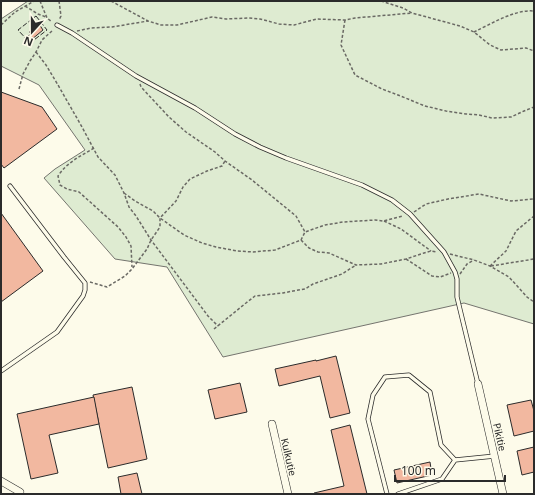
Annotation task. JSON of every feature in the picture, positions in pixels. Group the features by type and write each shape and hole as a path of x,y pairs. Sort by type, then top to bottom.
{"street":[{"name":"Pikitie","path":"478,384 503,494"},
{"name":"Kulkutie","path":"272,424 288,494"},
{"path":"1,481 20,492"}],"lane":[{"path":"57,25 72,33 136,76 195,108 235,134 260,147 293,161 362,185 392,200 410,214 444,252 455,272 457,279 457,297 478,384"},
{"path":"1,371 57,332 83,296 85,290 82,280 10,186"},
{"path":"387,494 368,419 372,395 385,377 409,375 430,392 441,445 455,460"},
{"path":"398,494 442,479 455,460 495,456"}],"path":[{"path":"1,25 15,12 34,1"},
{"path":"40,1 47,18"},
{"path":"19,89 23,74 42,40 57,25 61,16 59,1"},
{"path":"111,1 148,21 161,25 177,25 212,18 254,19 279,24 294,25 317,19 345,20 412,12"},
{"path":"381,1 460,26 474,32 490,45 501,50 526,48 534,51"},
{"path":"25,6 57,25"},
{"path":"474,32 511,15 528,11 534,12"},
{"path":"345,20 341,45 355,75 382,89 425,106 446,111 492,118 511,117 534,108"},
{"path":"72,33 86,28 112,27 148,21"},
{"path":"36,52 58,85 98,157 115,175 129,207 151,240 208,316 218,326"},
{"path":"136,76 141,88 169,117 186,132 268,192 296,216 305,232"},
{"path":"94,148 72,161 62,169 58,176 60,184 67,189 79,192 118,227 131,246 132,269"},
{"path":"82,280 107,287 125,276 147,249 160,227 160,218 176,201 190,179 206,171 222,166 225,161"},
{"path":"124,193 153,211 160,218 184,235 202,243 237,251 253,252 275,250 301,240 305,232 326,225 343,222 375,220 383,221 401,229 431,251"},
{"path":"383,221 410,214 426,204 479,194 511,201 534,199"},
{"path":"490,266 506,251 516,231 534,216"},
{"path":"301,240 309,248 318,252 329,253 356,265 381,264 406,259 431,251 444,252 490,266 509,277 527,297 534,302"},
{"path":"406,259 432,276 440,277 455,272"},
{"path":"490,266 534,259"},
{"path":"457,279 467,264 474,260"},
{"path":"214,329 255,296 305,289 313,284 342,274 356,265"}],"green space":[{"path":"28,1 534,1 534,324 464,303 223,357 167,267 115,259 44,178 55,169 85,150 39,85 1,66 1,19"}],"building":[{"path":"39,24 43,30 31,40 28,36 31,34 29,32"},
{"path":"1,92 42,107 57,129 4,168 1,164"},
{"path":"1,213 43,271 1,302"},
{"path":"336,356 350,413 330,418 320,376 279,386 275,369"},
{"path":"240,383 247,412 215,419 208,390"},
{"path":"132,387 147,459 108,468 93,395"},
{"path":"94,397 99,424 49,435 58,473 31,479 17,414"},
{"path":"531,400 534,411 534,431 514,436 507,405"},
{"path":"350,425 367,494 314,494 344,486 331,430"},
{"path":"534,447 534,472 522,475 517,451"},
{"path":"430,462 432,475 397,483 394,470"},
{"path":"137,473 142,494 121,494 118,477"}],"fence":[{"path":"36,16 47,30 30,43 18,30 36,16"}]}
